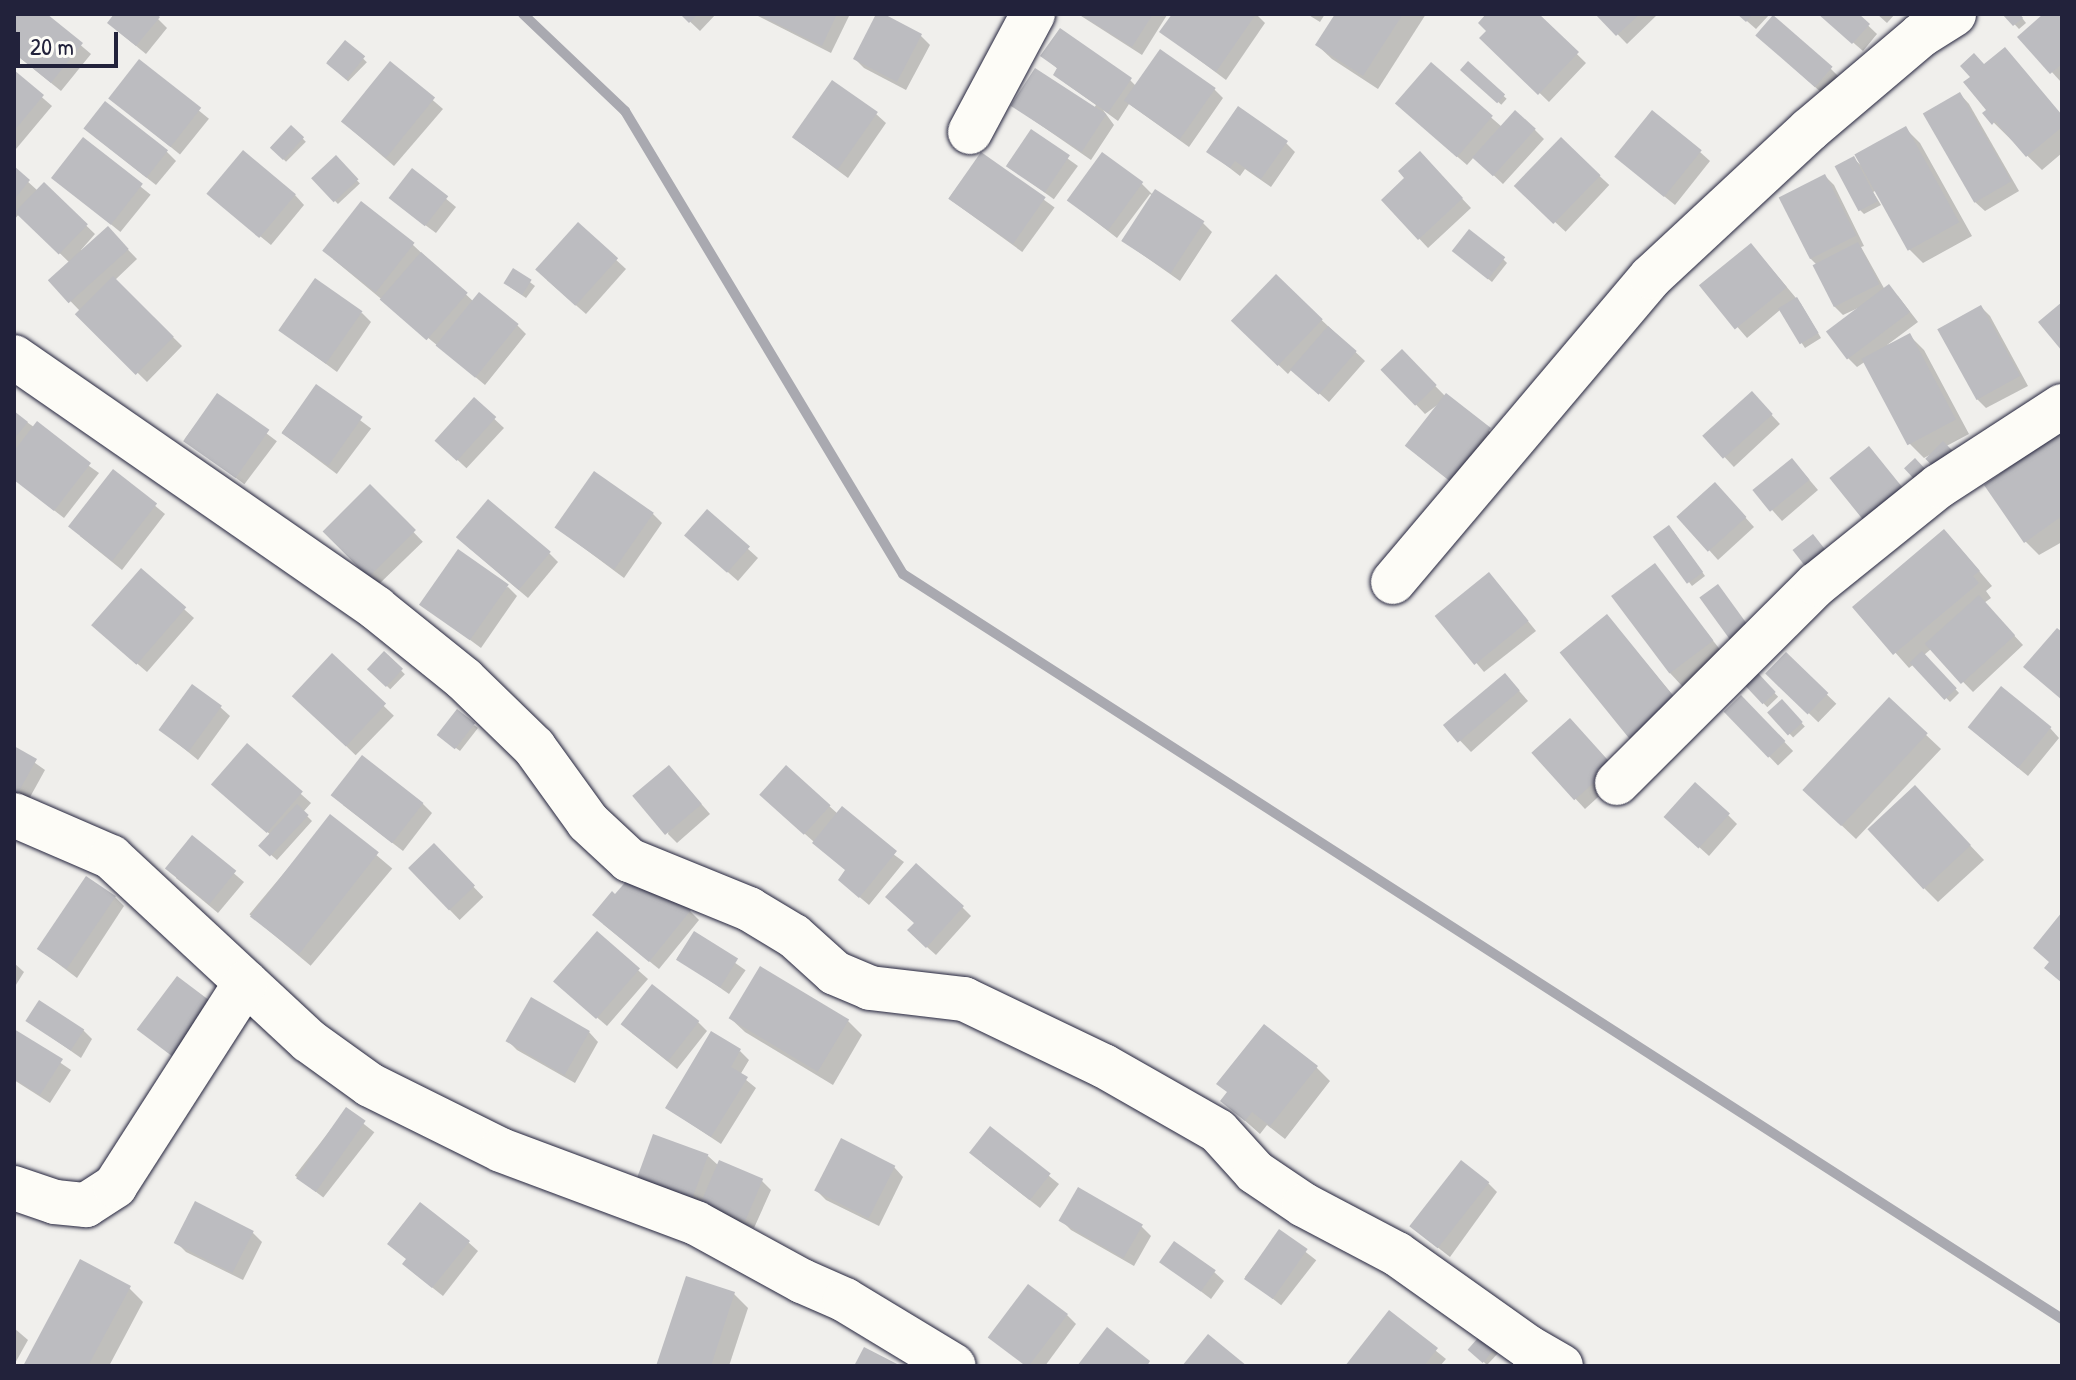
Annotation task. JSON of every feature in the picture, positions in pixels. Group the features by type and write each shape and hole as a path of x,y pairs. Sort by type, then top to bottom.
{"street":[{"path":"970,132 1033,14"},
{"path":"1393,582 1651,277 1809,130 1921,35 1954,14"},
{"path":"14,357 376,608 464,679 534,747 588,822 629,860 749,909 794,936 835,973 870,988 964,999 1104,1066 1218,1131 1255,1172 1304,1205 1397,1254 1528,1347 1561,1366"},
{"path":"1617,783 1817,584 1939,486 2062,406"},
{"path":"14,815 111,857 309,1041 370,1085 501,1150 696,1223 802,1281 845,1300 954,1366"},
{"path":"14,1188 55,1202 86,1205 115,1186 246,982"}],"building":[{"path":"15,14 47,14 83,43 51,83 14,53"},
{"path":"114,14 156,14 160,17 136,46 107,23"},
{"path":"680,14 698,14 689,23"},
{"path":"757,14 837,14 822,46"},
{"path":"876,14 884,14 922,34 897,82 853,59"},
{"path":"1079,14 1153,14 1132,47"},
{"path":"1172,14 1256,14 1216,72 1159,32"},
{"path":"1335,14 1403,14 1363,76 1315,45"},
{"path":"1486,14 1539,14 1579,52 1538,95 1479,38 1486,31 1478,23"},
{"path":"1595,14 1640,14 1616,36"},
{"path":"1737,14 1753,14 1746,22"},
{"path":"1818,14 1859,14 1870,24 1852,44"},
{"path":"2002,14 2020,14 2023,18 2013,26"},
{"path":"2043,14 2062,14 2062,64 2050,74 2017,37"},
{"path":"1773,15 1833,67 1815,87 1755,35"},
{"path":"1060,28 1132,78 1108,113 1053,75 1057,68 1040,56"},
{"path":"345,40 365,56 346,80 326,63"},
{"path":"2005,47 2062,115 2062,127 2026,157 1995,121 1992,125 1982,113 1986,110 1963,82 1970,77 1960,66 1974,53 1984,64"},
{"path":"1160,49 1216,88 1180,140 1124,101"},
{"path":"139,59 201,108 170,147 108,98"},
{"path":"390,61 435,98 386,158 341,122"},
{"path":"1468,61 1505,94 1497,103 1460,70"},
{"path":"1431,62 1493,116 1457,157 1395,104"},
{"path":"1035,68 1106,114 1082,152 1010,106"},
{"path":"14,70 44,95 14,131"},
{"path":"832,80 878,112 838,169 792,137"},
{"path":"1960,92 2012,181 1974,203 1923,114"},
{"path":"105,101 168,150 146,178 83,129"},
{"path":"1238,106 1288,141 1261,179 1235,161 1230,168 1206,152"},
{"path":"1515,110 1536,129 1493,176 1472,158"},
{"path":"1652,110 1702,150 1664,197 1614,157"},
{"path":"291,125 304,137 283,160 270,148"},
{"path":"1906,126 1959,222 1908,251 1854,155"},
{"path":"1031,129 1070,155 1045,193 1006,166"},
{"path":"83,137 143,184 111,225 51,178"},
{"path":"1561,137 1601,175 1553,224 1514,186"},
{"path":"243,150 296,194 259,238 206,194"},
{"path":"1420,151 1463,198 1418,240 1381,200 1404,178 1398,171"},
{"path":"981,152 1046,197 1013,244 948,199"},
{"path":"1102,152 1143,182 1108,231 1067,201"},
{"path":"336,155 359,179 334,202 311,178"},
{"path":"1854,156 1878,201 1859,211 1835,166"},
{"path":"14,166 30,180 14,200"},
{"path":"412,168 448,196 425,226 389,198"},
{"path":"1825,174 1856,235 1810,259 1779,198"},
{"path":"44,182 88,224 59,255 15,212"},
{"path":"1155,189 1204,221 1171,273 1121,241"},
{"path":"361,201 415,243 376,293 322,251"},
{"path":"578,222 618,258 575,306 535,270"},
{"path":"108,226 129,249 69,303 48,280"},
{"path":"1469,229 1505,257 1488,279 1452,251"},
{"path":"1858,242 1879,284 1834,307 1813,265"},
{"path":"1751,243 1787,287 1735,329 1699,285"},
{"path":"421,252 468,293 426,340 380,300"},
{"path":"513,268 532,280 522,295 503,283"},
{"path":"1276,274 1323,319 1278,366 1231,321"},
{"path":"113,276 174,337 136,375 75,314"},
{"path":"315,278 363,311 326,364 278,330"},
{"path":"1889,284 1910,312 1847,359 1826,332"},
{"path":"479,292 519,324 475,378 436,346"},
{"path":"1797,297 1819,333 1800,344 1778,308"},
{"path":"2062,302 2062,351 2038,322"},
{"path":"1981,305 2020,376 1977,400 1937,329"},
{"path":"1328,326 1357,351 1319,395 1290,370"},
{"path":"1910,333 1956,420 1907,445 1861,359"},
{"path":"1402,349 1437,385 1415,406 1380,370"},
{"path":"316,384 363,417 328,466 282,433"},
{"path":"1752,391 1773,414 1723,459 1702,436"},
{"path":"217,393 269,430 236,478 183,441"},
{"path":"1446,393 1491,428 1450,481 1405,446"},
{"path":"474,397 496,417 457,461 435,441"},
{"path":"14,411 28,422 14,439"},
{"path":"37,421 91,463 54,511 14,480 14,451"},
{"path":"2062,430 2062,516 2024,543 1984,485"},
{"path":"1943,441 1957,455 1939,473 1925,459"},
{"path":"1869,446 1907,493 1867,525 1829,478"},
{"path":"1792,458 1810,480 1770,512 1752,490"},
{"path":"1915,458 1927,471 1916,481 1904,468"},
{"path":"113,469 157,503 112,561 68,527"},
{"path":"594,471 654,513 614,569 554,528"},
{"path":"1715,482 1746,517 1708,552 1676,517"},
{"path":"370,484 416,530 369,577 323,531"},
{"path":"488,499 551,552 519,590 456,537"},
{"path":"707,509 750,546 727,573 684,535"},
{"path":"1669,525 1703,572 1687,584 1653,537"},
{"path":"1944,529 1980,571 1973,576 1979,583 1893,655 1852,607"},
{"path":"1813,534 1830,556 1810,572 1793,550"},
{"path":"458,549 509,585 470,640 419,605"},
{"path":"1655,563 1713,640 1669,674 1611,596"},
{"path":"141,568 186,607 136,665 91,625"},
{"path":"1489,572 1529,621 1474,665 1435,616"},
{"path":"1718,584 1755,635 1736,648 1699,598"},
{"path":"1979,595 2015,635 1961,684 1925,644"},
{"path":"1607,614 1677,701 1630,739 1560,652"},
{"path":"2057,628 2062,632 2062,700 2023,667"},
{"path":"384,651 403,669 386,687 367,669"},
{"path":"1922,651 1957,688 1944,700 1910,663"},
{"path":"1786,652 1828,693 1808,715 1765,674"},
{"path":"332,653 386,703 346,747 292,696"},
{"path":"1505,673 1520,691 1458,743 1443,725"},
{"path":"1758,673 1776,692 1763,704 1745,685"},
{"path":"192,684 222,706 188,752 158,730"},
{"path":"2001,686 2052,727 2018,768 1968,727"},
{"path":"1741,695 1785,741 1768,758 1724,712"},
{"path":"1889,697 1928,733 1841,826 1802,790"},
{"path":"1782,699 1803,722 1788,735 1767,712"},
{"path":"457,709 475,723 455,749 437,735"},
{"path":"1570,718 1613,766 1574,800 1531,753"},
{"path":"247,743 303,792 267,833 211,785"},
{"path":"14,746 37,759 14,800"},
{"path":"362,755 423,803 392,843 331,795"},
{"path":"669,765 702,804 665,835 632,796"},
{"path":"786,765 831,805 804,835 759,795"},
{"path":"1695,782 1730,813 1698,848 1664,817"},
{"path":"1915,785 1971,845 1923,889 1867,829"},
{"path":"297,804 309,815 270,857 258,846"},
{"path":"842,806 897,851 859,898 838,880 845,870 812,843"},
{"path":"330,814 379,852 299,955 250,916"},
{"path":"192,835 236,871 209,904 165,868"},
{"path":"434,843 475,885 449,910 408,868"},
{"path":"916,863 964,906 926,948 907,930 914,923 885,897"},
{"path":"645,872 691,910 649,962 592,915 612,891 615,894 629,878"},
{"path":"86,876 116,896 67,969 37,949"},
{"path":"2062,912 2062,983 2044,968 2049,962 2033,948"},
{"path":"597,931 640,968 596,1019 553,982"},
{"path":"694,931 738,959 720,987 676,960"},
{"path":"760,966 849,1020 818,1072 729,1018"},
{"path":"177,976 216,1005 176,1059 137,1030"},
{"path":"652,984 699,1021 668,1061 621,1024"},
{"path":"531,997 590,1031 564,1075 506,1041"},
{"path":"39,1000 84,1029 71,1050 25,1021"},
{"path":"1264,1024 1318,1066 1270,1126 1252,1112 1245,1121 1220,1101 1227,1092 1216,1084"},
{"path":"14,1029 63,1059 40,1095 14,1079"},
{"path":"711,1031 741,1049 731,1067 748,1077 711,1137 665,1108"},
{"path":"346,1107 366,1121 316,1192 296,1178"},
{"path":"990,1126 1051,1173 1030,1200 969,1153"},
{"path":"653,1134 708,1154 693,1197 637,1177"},
{"path":"841,1138 895,1166 869,1218 814,1191"},
{"path":"719,1160 763,1179 745,1221 701,1202"},
{"path":"1461,1160 1489,1182 1438,1248 1409,1226"},
{"path":"1078,1187 1143,1224 1123,1258 1058,1221"},
{"path":"195,1201 254,1231 232,1273 174,1243"},
{"path":"420,1202 470,1241 432,1288 402,1264 406,1259 387,1244"},
{"path":"1279,1229 1308,1249 1273,1299 1244,1279"},
{"path":"1174,1241 1216,1270 1201,1292 1159,1262"},
{"path":"80,1259 131,1286 88,1366 23,1366"},
{"path":"686,1276 735,1292 711,1366 656,1366"},
{"path":"1028,1284 1068,1314 1029,1366 988,1338"},
{"path":"1389,1310 1438,1348 1424,1366 1345,1366"},
{"path":"1107,1327 1150,1361 1147,1366 1077,1366"},
{"path":"1484,1331 1499,1344 1483,1363 1468,1350"},
{"path":"1208,1334 1247,1366 1182,1366"},
{"path":"864,1347 901,1366 854,1366"}],"waterway":[{"path":"523,14 625,111 903,574 2062,1319"}]}
